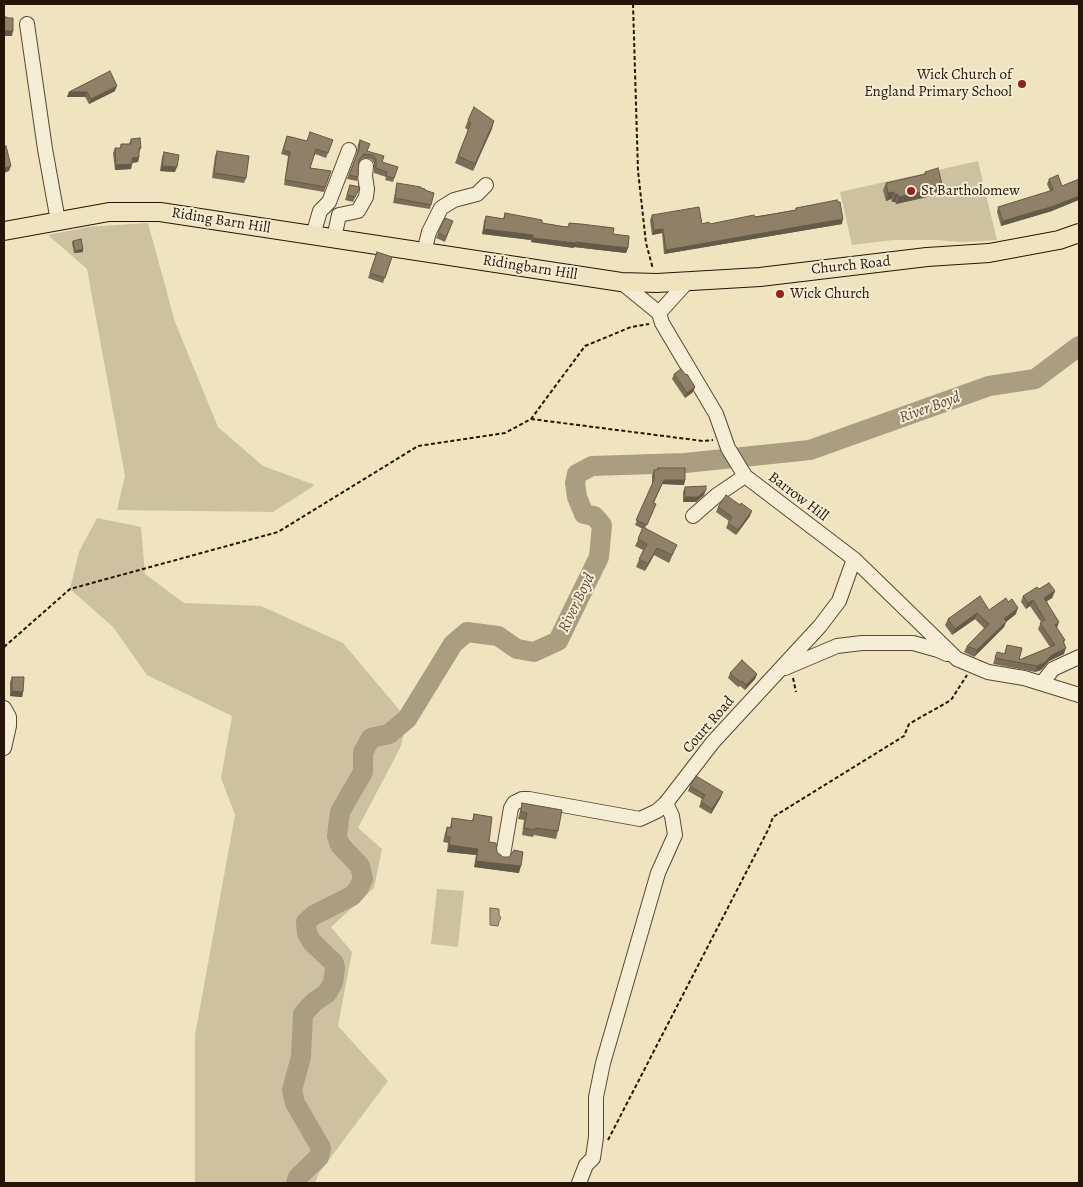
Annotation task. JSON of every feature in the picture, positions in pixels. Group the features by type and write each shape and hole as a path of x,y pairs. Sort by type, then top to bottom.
{"main road":[{"name":"Riding Barn Hill","path":"4,231 109,212 160,212 431,253"},
{"name":"Church Road","path":"621,282 687,282 760,276 927,257 989,253 1059,240 1079,233"},
{"name":"Ridingbarn Hill","path":"431,253 621,282"}],"street":[{"path":"27,24 45,149 58,221"},
{"path":"313,235 320,211 329,202 348,150"},
{"path":"334,238 339,214 358,211 366,197 366,166"},
{"path":"431,253 429,232 441,208 454,200 478,194 486,185"},
{"name":"Barrow Hill","path":"621,282 660,318 716,414 727,445 741,470 854,560 956,659 970,666"},
{"path":"660,318 687,282"},
{"path":"693,516 741,470"},
{"name":"Court Road","path":"503,855 511,808 519,800 529,799 640,819 652,814 666,803 713,742 820,626 839,600 854,560"},
{"name":"Court Road","path":"780,670 837,646 862,643 913,643 938,650 956,659"},
{"path":"1042,683 1053,670 1079,657"},
{"path":"970,666 988,672 1042,683 1079,695"},
{"path":"4,708 9,717 4,748"},
{"path":"579,1183 586,1166 593,1158 596,1137 596,1097 603,1063 658,873 675,835 672,816 666,803"}],"path":[{"path":"633,4 638,172 646,243 657,283"},
{"path":"4,647 70,589 278,532 418,446 505,433 531,419 585,346 631,327 660,318"},
{"path":"531,419 703,442 713,440 727,445"},
{"path":"608,1142 773,817 904,736 909,724 951,700 965,679 970,666"}],"shaded area":[{"path":"978,161 997,240 963,242 893,240 852,245 840,192"},
{"path":"148,223 175,322 218,427 263,466 315,485 273,512 117,510 125,476 87,269 48,235 88,227"},
{"path":"97,518 141,527 145,574 184,603 261,606 343,643 407,719 401,746 358,828 382,849 374,888 331,927 352,952 338,1026 388,1081 319,1173 315,1183 195,1183 195,1035 235,815 221,778 232,716 147,675 113,627 70,589 79,552"},
{"path":"437,889 464,891 458,947 431,944"},
{"path":"490,908 499,909 501,918 498,926 490,925"}],"building":[{"path":"4,17 13,18 13,31 4,31"},
{"path":"110,71 117,86 91,99 87,92 69,92"},
{"path":"474,107 494,121 475,164 458,156 471,123 468,120"},
{"path":"310,132 333,140 328,153 316,149 310,168 331,171 325,187 285,180 290,152 283,150 287,136 307,141"},
{"path":"140,138 141,148 139,148 139,157 132,158 132,164 116,165 115,148 121,148 121,144 131,144 131,139"},
{"path":"360,140 370,144 367,151 384,156 382,162 398,167 394,178 386,176 387,172 376,168 376,159 373,155 364,154 359,160 358,177 349,175 359,149"},
{"path":"6,146 11,166 4,168 4,147"},
{"path":"217,151 249,156 246,178 214,173"},
{"path":"164,152 179,155 177,167 162,166"},
{"path":"938,168 942,184 929,187 930,190 899,197 894,192 888,193 886,183 926,174 925,172"},
{"path":"1058,175 1062,186 1079,179 1079,196 1054,206 1003,221 998,207 1053,190 1049,179"},
{"path":"397,183 421,187 434,193 431,205 395,198"},
{"path":"350,185 360,187 355,197 347,195"},
{"path":"837,200 840,202 843,219 666,250 663,229 654,230 652,215 699,207 702,224 709,222 710,224 754,215 755,217 796,210 796,208"},
{"path":"505,213 566,227 569,226 569,223 614,228 613,234 629,236 628,248 533,238 533,235 484,229 486,216 504,219"},
{"path":"445,218 453,221 446,237 438,233"},
{"path":"81,239 83,249 75,251 73,241"},
{"path":"377,252 392,257 385,278 370,273"},
{"path":"681,369 687,374 695,387 687,393 674,374"},
{"path":"658,468 685,468 685,480 664,480 653,503 656,504 647,525 636,520 654,480 654,470 658,470"},
{"path":"706,486 706,490 698,497 685,497 685,487"},
{"path":"726,495 752,511 738,530 728,523 732,517 718,507"},
{"path":"643,527 677,545 672,555 657,548 648,564 639,559 647,544 638,539"},
{"path":"1049,583 1055,591 1044,598 1059,622 1055,625 1065,640 1063,641 1066,648 1037,666 995,658 997,652 1005,654 1007,645 1022,648 1019,660 1055,645 1040,623 1045,620 1033,600 1028,603 1023,596 1037,587 1039,589"},
{"path":"980,596 989,610 1006,598 1008,602 1012,599 1018,608 1004,619 1007,621 977,650 967,646 989,624 977,613 955,629 948,619"},
{"path":"742,660 757,674 746,685 730,673"},
{"path":"12,677 24,677 23,692 12,691"},
{"path":"696,776 723,792 712,809 701,802 705,795 690,786"},
{"path":"522,803 562,810 558,831 524,828 527,813 521,812"},
{"path":"474,814 492,817 489,842 496,843 497,852 503,857 509,857 514,850 523,852 521,866 476,861 478,849 449,845 450,837 446,836 447,827 451,828 452,818 473,821"}],"waterway":[{"name":"River Boyd","path":"296,1183 298,1177 319,1157 321,1148 295,1103 292,1090 301,1057 303,1014 314,1002 327,993 333,983 335,968 334,963 312,942 307,933 306,922 314,915 352,896 363,879 360,866 340,845 337,836 340,812 363,772 363,752 371,738 389,734 407,719 453,644 467,632 498,636 517,649 534,652 558,641 599,557 602,525 594,516 584,514 577,497 575,483 577,474 592,466 685,463 810,450 989,386 1035,379 1079,346"}],"place":[{"name":"Wick Church of England Primary School","path":"1022,84"},
{"name":"St Bartholomew","path":"911,191"},
{"name":"Wick Church","path":"780,294"}]}
